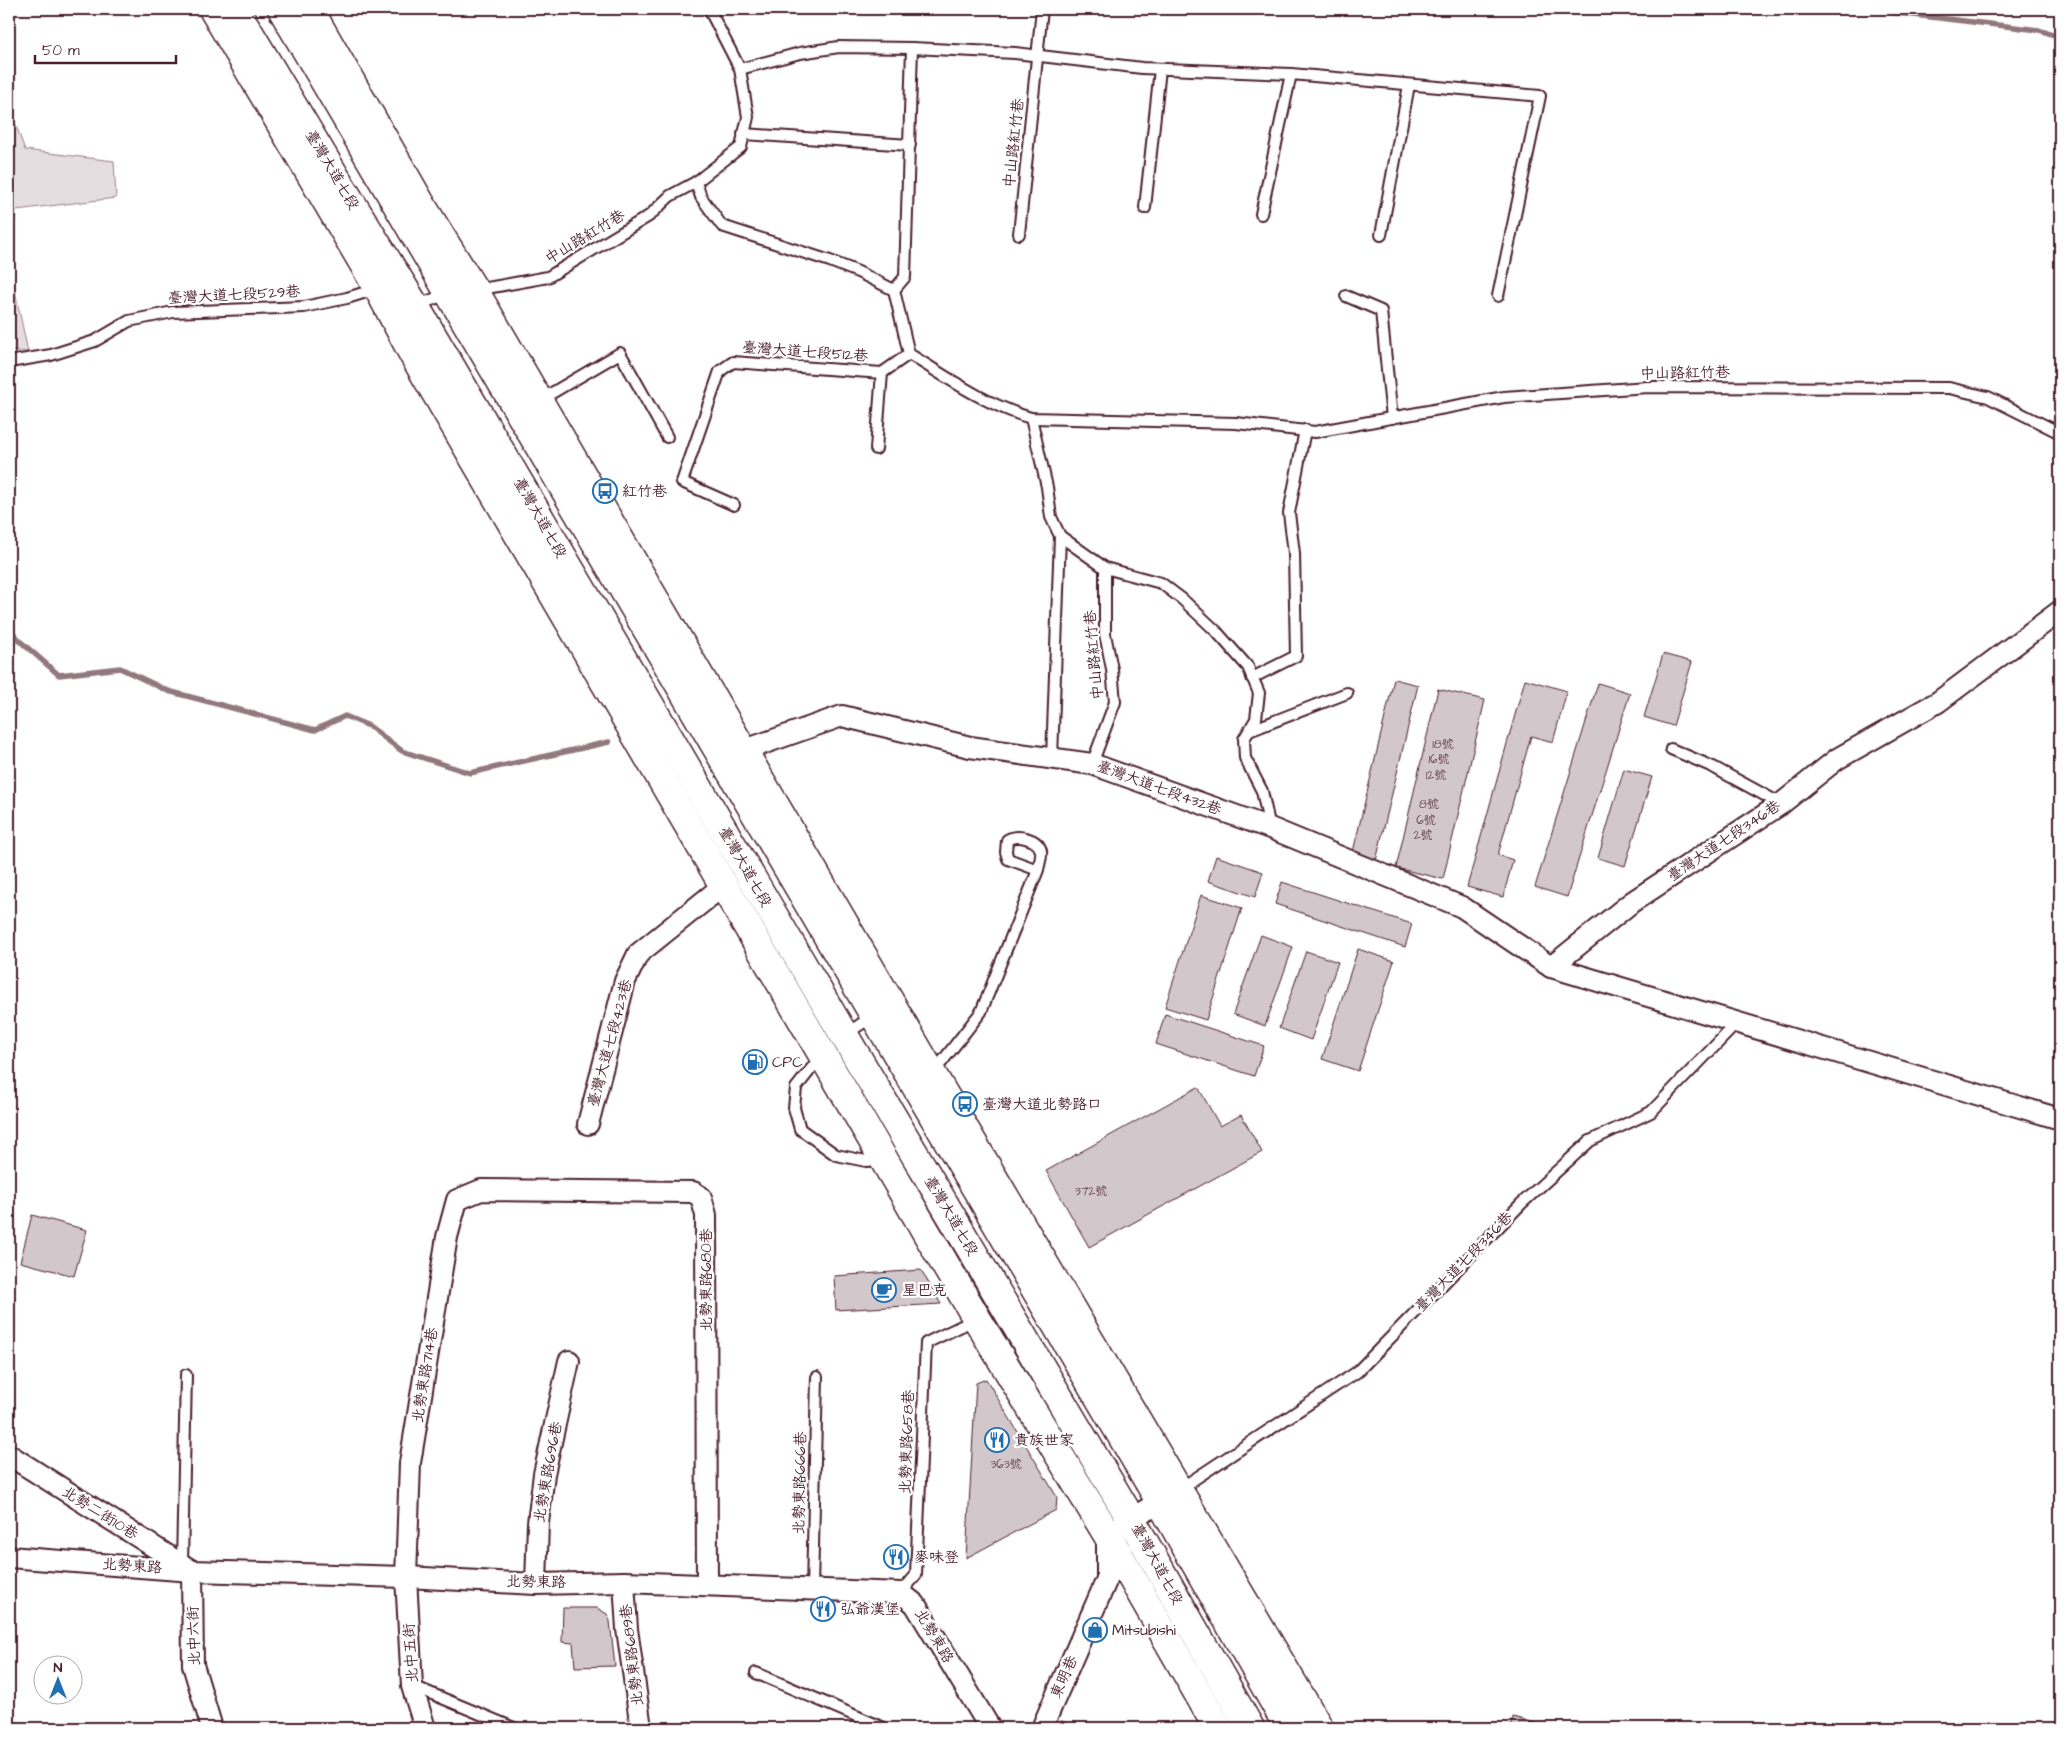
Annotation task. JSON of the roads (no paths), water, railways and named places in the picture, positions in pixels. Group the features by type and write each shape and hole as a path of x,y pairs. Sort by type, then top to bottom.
{"main road":[{"name":"臺灣大道七段","path":"214,9 378,288 403,310 413,354 724,885 834,1044"},
{"name":"臺灣大道七段","path":"235,9 336,178 403,310 898,1154 1131,1519 1250,1728"},
{"path":"282,9 461,292 1169,1495 1320,1728"},
{"path":"309,9 425,211 461,292 538,400 742,751 883,1010 932,1074 1169,1495 1290,1728"},
{"name":"臺灣大道七段","path":"898,1154 977,1319 1107,1534 1218,1728"}],"street":[{"name":"臺灣大道七段346巷","path":"1551,967 1632,902 1781,804 1837,759 1938,702 2060,611"},
{"name":"臺灣大道七段432巷","path":"742,751 842,716 970,747 1092,764 1270,828 1462,907 1551,967"},
{"name":"臺灣大道七段423巷","path":"588,1124 625,981 638,954 724,885"},
{"path":"1551,967 1739,1021 2060,1119"},
{"name":"北勢東路714巷","path":"406,1577 410,1463 447,1237 457,1200 480,1190"},
{"name":"北勢東路680巷","path":"480,1190 693,1192 701,1197 706,1215 707,1585"},
{"name":"北勢東路696巷","path":"536,1584 538,1523 544,1474 569,1361"},
{"name":"北勢二街10巷","path":"9,1454 187,1567"},
{"path":"1107,1534 1169,1495"},
{"name":"東明巷","path":"1042,1728 1107,1579 1107,1534"},
{"name":"北勢東路","path":"9,1557 536,1584 624,1582 901,1593 915,1604 990,1728"},
{"name":"北中六街","path":"187,1567 193,1665 212,1728"},
{"name":"北中五街","path":"406,1577 412,1686 425,1728"},
{"name":"北勢東路689巷","path":"624,1582 627,1629 642,1728"}],"lane":[{"name":"中山路紅竹巷","path":"403,310 461,292 548,276 649,216 670,196 696,182 741,147 748,118 740,69 709,9"},
{"name":"中山路紅竹巷","path":"1019,234 1042,9"},
{"path":"740,69 800,54 839,47 912,48 1038,56 1160,68 1291,74 1540,96 1498,296"},
{"path":"894,290 906,277 912,48"},
{"path":"1145,208 1160,68"},
{"path":"1261,214 1291,74"},
{"path":"1381,235 1409,84"},
{"path":"744,134 910,145"},
{"path":"696,182 701,197 722,226 830,261 858,272 894,290"},
{"name":"臺灣大道七段529巷","path":"9,362 60,352 94,341 129,321 173,312 304,307 347,298 378,288"},
{"path":"894,290 909,354"},
{"path":"1346,296 1381,311 1392,418"},
{"path":"538,400 620,353 667,437"},
{"name":"中山路紅竹巷","path":"909,354 984,399 1012,412 1031,418 1236,423 1315,432 1504,397 1648,387 1949,388 1988,397 2060,433"},
{"name":"臺灣大道七段512巷","path":"734,505 682,482 720,371 732,362 882,372 909,354"},
{"path":"876,449 882,372"},
{"path":"1031,418 1047,487 1051,517 1060,536 1052,758"},
{"path":"1252,678 1296,656 1294,553 1289,513 1305,430"},
{"path":"1060,536 1105,568 1161,583 1182,599 1216,631 1248,667 1259,693 1256,719 1244,739 1245,758 1262,791 1270,828"},
{"name":"中山路紅竹巷","path":"1092,764 1115,702 1112,669 1105,634 1105,568"},
{"path":"1249,731 1347,692"},
{"path":"1671,749 1713,767 1781,804"},
{"path":"932,1074 980,1012 1038,870"},
{"path":"883,1010 834,1044 796,1088 794,1108 800,1129 836,1155 866,1162 898,1154"},
{"name":"臺灣大道七段346巷","path":"1169,1495 1357,1372 1522,1203 1590,1141 1651,1112 1739,1021"},
{"name":"北勢東路658巷","path":"901,1593 916,1575 926,1343 977,1319"},
{"path":"186,1375 187,1567"},
{"name":"北勢東路666巷","path":"812,1589 817,1377"},
{"path":"756,1673 884,1728"},
{"path":"412,1686 514,1728"}],"waterway":[{"path":"1885,9 1889,12 2039,30 2060,37"},
{"path":"9,628 21,642 59,675 120,668 168,691 315,730 345,716 369,726 402,751 470,773 609,742"}],"place":[{"name":"紅竹巷","path":"605,491"},
{"name":"CPC","path":"755,1062"},
{"name":"臺灣大道北勢路口","path":"965,1104"},
{"name":"星巴克","path":"884,1290"},
{"name":"貴族世家","path":"997,1440"},
{"name":"麥味登","path":"896,1557"},
{"name":"弘爺漢堡","path":"823,1609"},
{"name":"Mitsubishi","path":"1095,1630"}]}
